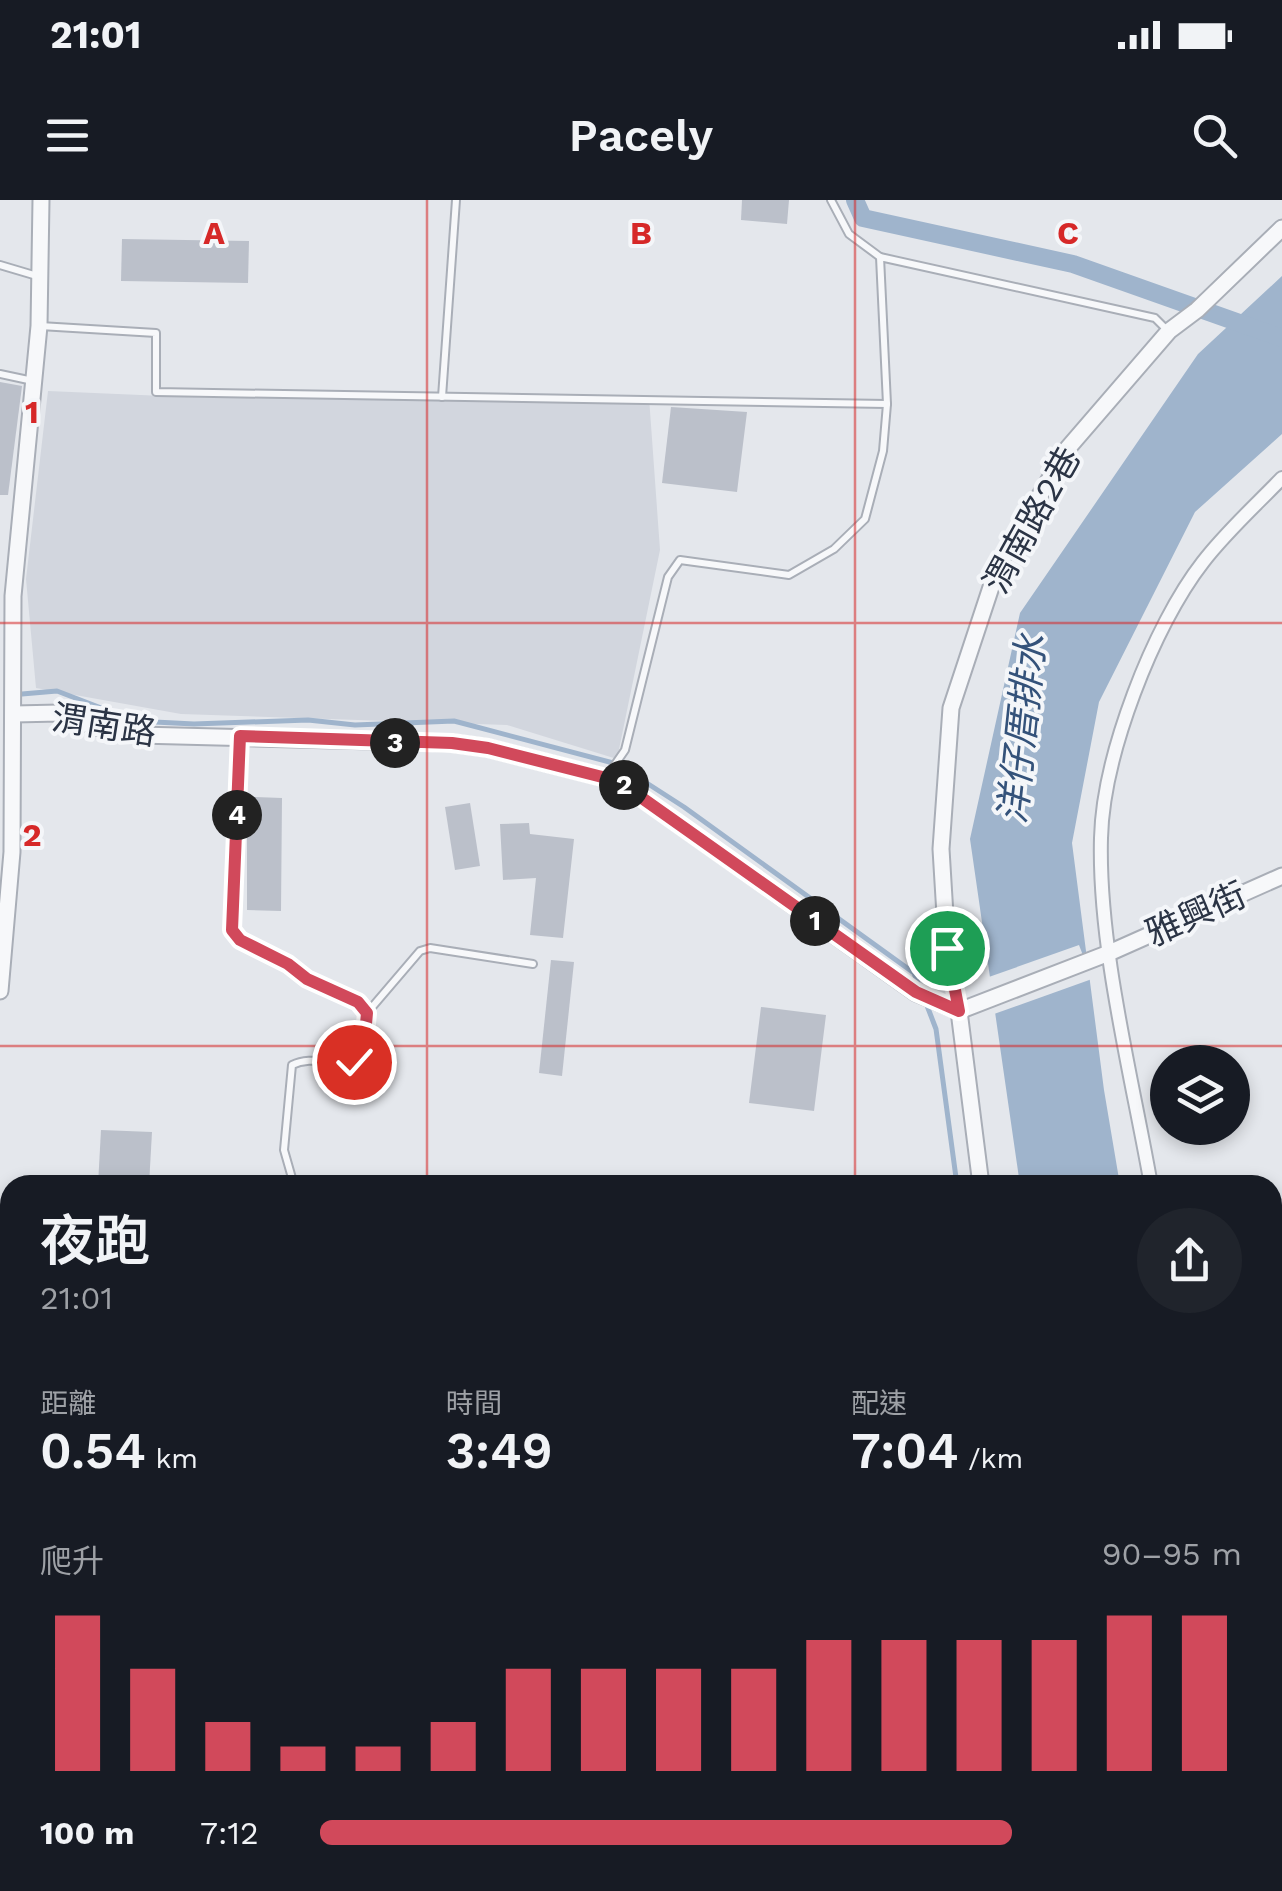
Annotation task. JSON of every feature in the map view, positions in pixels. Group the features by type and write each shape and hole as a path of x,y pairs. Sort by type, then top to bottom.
{"street":[{"path":"0,991 14,714 13,596 39,326 41,200"},
{"name":"渭南路2巷","path":"980,1175 947,948 940,848 951,708 998,566 1068,448 1168,331 1197,310 1282,228"},
{"path":"1149,1175 1110,953 1101,836 1117,752 1146,665 1174,608 1204,561 1282,478"},
{"name":"渭南路","path":"14,714 60,713 96,727 139,735 452,743 488,748 618,781 916,992 959,1011"},
{"name":"雅興街","path":"959,1011 1110,953 1282,876"}],"lane":[{"path":"442,397 456,200"},
{"path":"831,200 849,234 880,257 1155,318 1168,331"},
{"path":"606,778 624,750 668,577 680,560 789,575 834,549 865,519 884,451 887,404 880,257"},
{"path":"0,265 40,278"},
{"path":"39,326 156,333 156,392 887,404"},
{"path":"0,374 35,381"},
{"path":"240,736 232,930 240,940 288,964 307,979 358,1002 367,1013"},
{"path":"291,1175 284,1150 292,1065 304,1059 354,1062 363,1056 367,1013 420,952 430,948 533,964"}],"shaded area":[{"path":"48,391 210,398 649,397 660,550 617,759 507,725 181,714 36,688 26,579"}],"water":[{"name":"洋仔厝排水","path":"1282,276 1282,434 1195,512 1099,702 1072,843 1118,1175 1019,1175 970,839 1020,613 1198,354"}],"pier":[{"path":"1079,945 1092,979 994,1014 986,978"}],"building":[{"path":"742,200 789,200 787,224 741,220"},
{"path":"122,239 249,241 248,283 121,281"},
{"path":"0,382 22,386 8,495 0,495"},
{"path":"671,407 747,412 737,492 662,483"},
{"path":"255,797 282,798 281,911 247,910 247,824 254,824"},
{"path":"470,803 480,866 455,870 445,807"},
{"path":"529,823 530,834 574,839 563,938 530,935 536,878 503,880 500,824"},
{"path":"551,960 574,962 562,1076 539,1073"},
{"path":"761,1007 826,1015 814,1111 749,1103"},
{"path":"101,1130 152,1132 150,1175 99,1175"}],"waterway":[{"path":"855,200 863,218 1073,264 1282,338"},
{"path":"22,694 57,691 135,721 194,724 308,720 355,725 454,721 617,764 684,807 914,973 920,989"},
{"path":"926,1003 936,1029 956,1175"}],"route":[{"path":"354,1062 363,1056 367,1013 358,1002 307,979 288,964 240,940 232,930 240,736 452,743 488,748 618,781 916,992 959,1011 947,948"}]}
